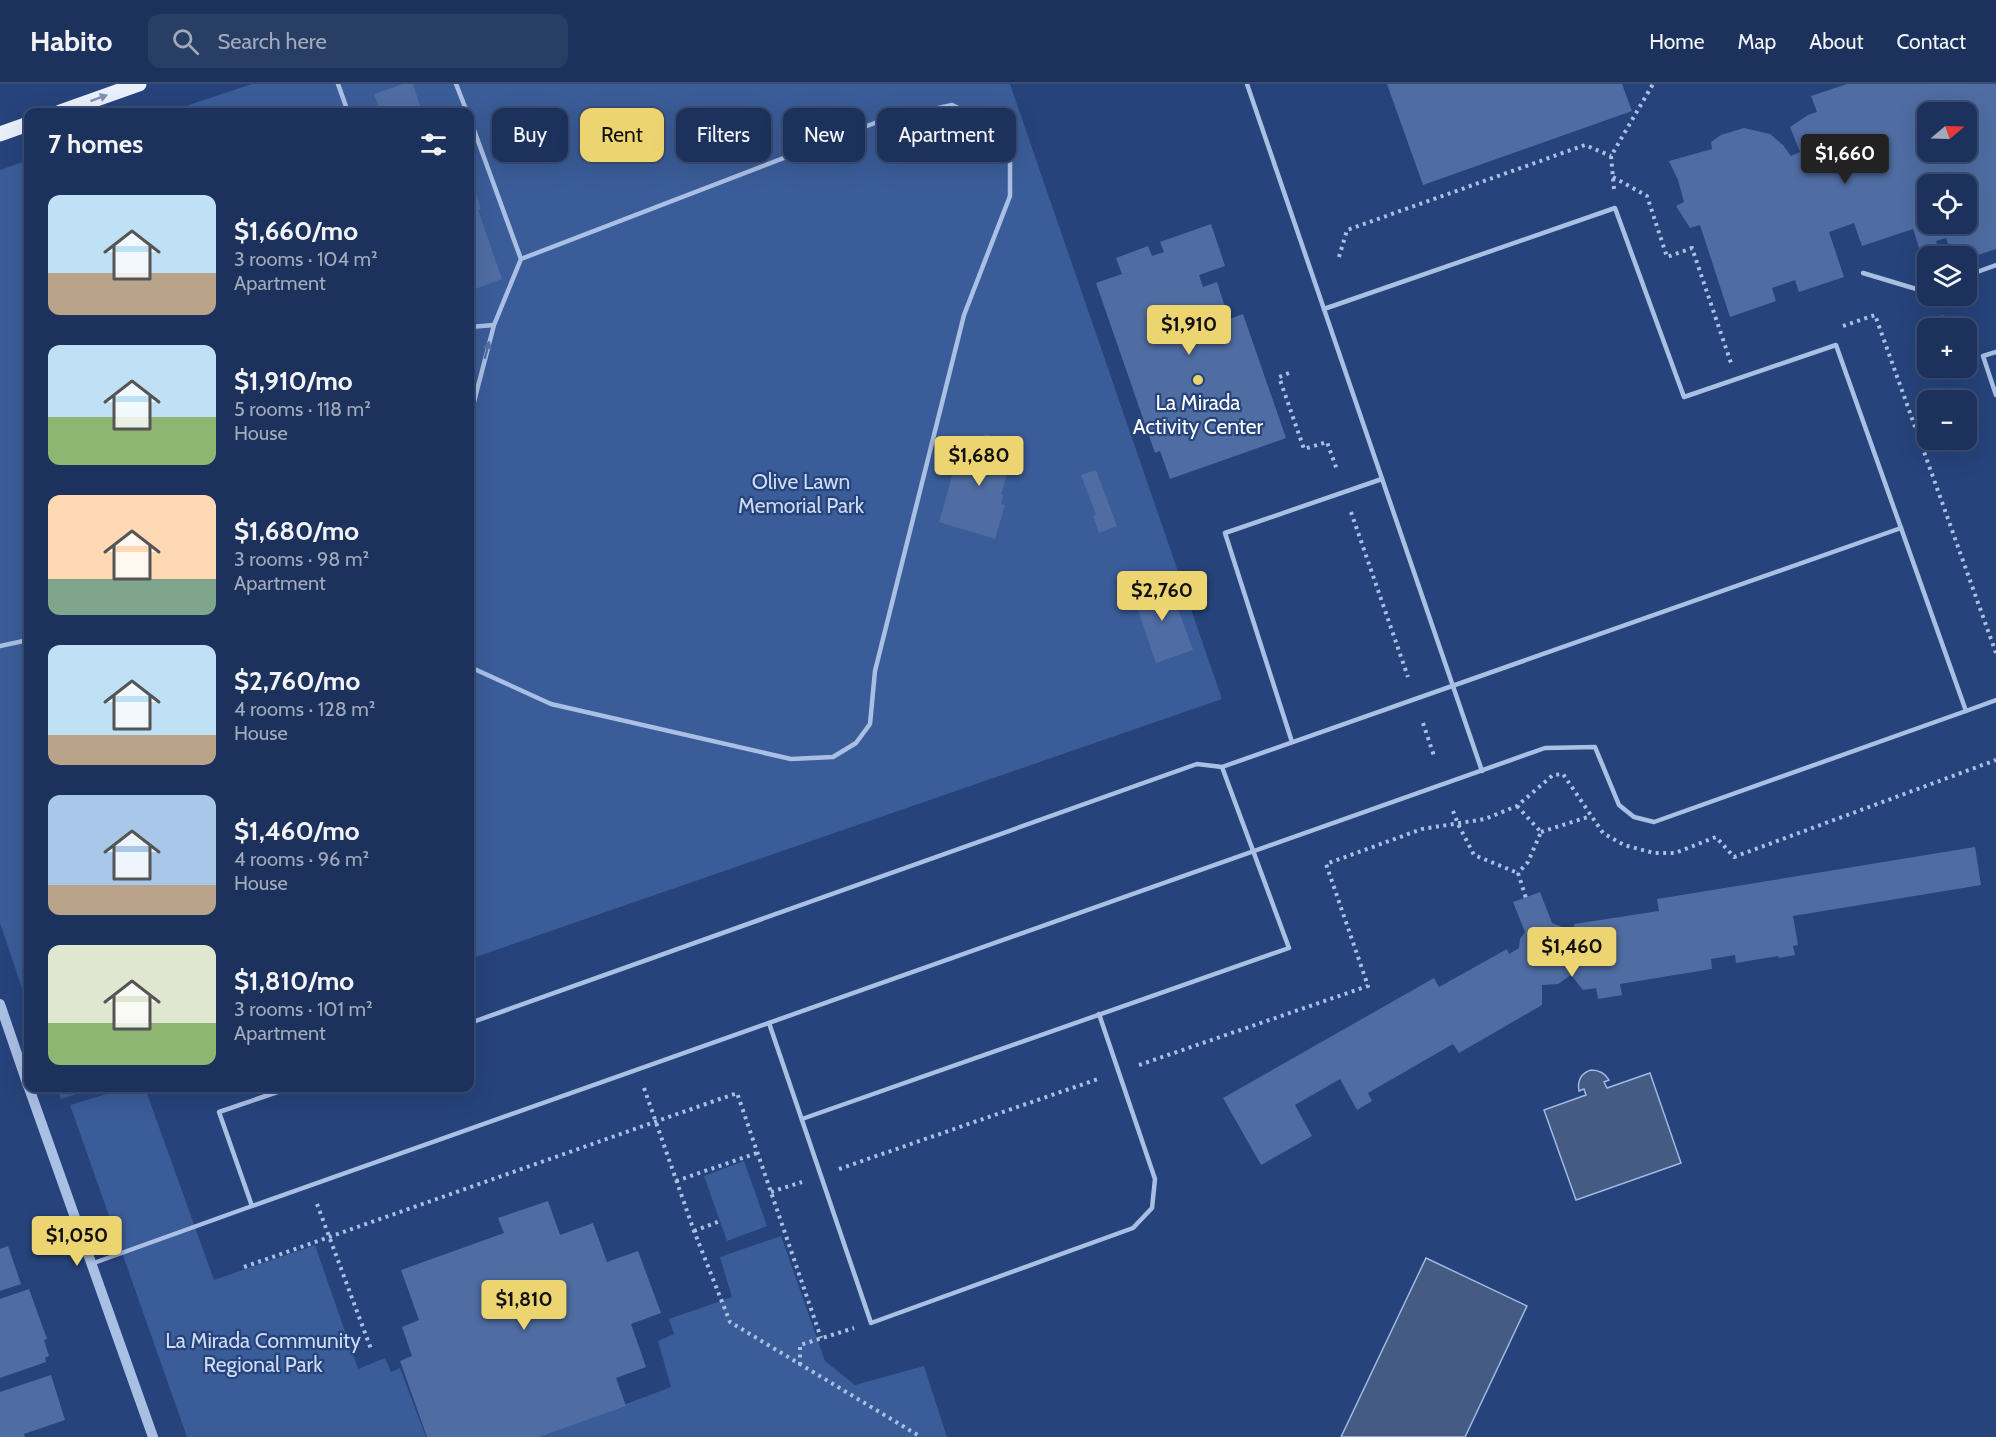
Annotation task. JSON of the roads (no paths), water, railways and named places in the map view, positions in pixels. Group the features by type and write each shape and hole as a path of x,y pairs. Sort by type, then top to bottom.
{"main road":[{"path":"71,108 139,84"},
{"path":"0,134 24,125"}],"street":[{"path":"0,1004 24,1073"},
{"path":"31,1092 153,1437"}],"lane":[{"path":"338,84 347,108"},
{"path":"456,84 465,108"},
{"path":"1247,84 1482,771"},
{"path":"474,669 551,704 790,759 833,757 856,743 870,724 875,671 964,315 1010,196 1010,162 997,136 977,117 952,105 880,121 521,259"},
{"path":"474,131 521,259 494,325 474,402"},
{"path":"1324,309 1615,208 1684,397 1836,345 1966,711"},
{"path":"1977,272 1996,265"},
{"path":"1863,273 1917,289"},
{"path":"474,327 494,325"},
{"path":"1996,352 1983,356 1996,395"},
{"path":"1292,742 1225,533 1382,479"},
{"path":"474,1022 1197,764 1222,767 1452,684 1901,528"},
{"path":"0,645 24,641"},
{"path":"91,1264 1545,748 1595,747 1619,805 1634,817 1654,822 1996,700"},
{"path":"802,1119 1289,948 1222,767"},
{"path":"769,1023 872,1323 1133,1228 1152,1208 1155,1179 1100,1014"},
{"path":"252,1206 219,1112 277,1092"}],"place":[{"name":"La Mirada Activity Center","path":"1198,380"}],"park label":[{"name":"Olive Lawn Memorial Park","path":"801,493"},
{"name":"La Mirada Community Regional Park","path":"263,1352"}]}
